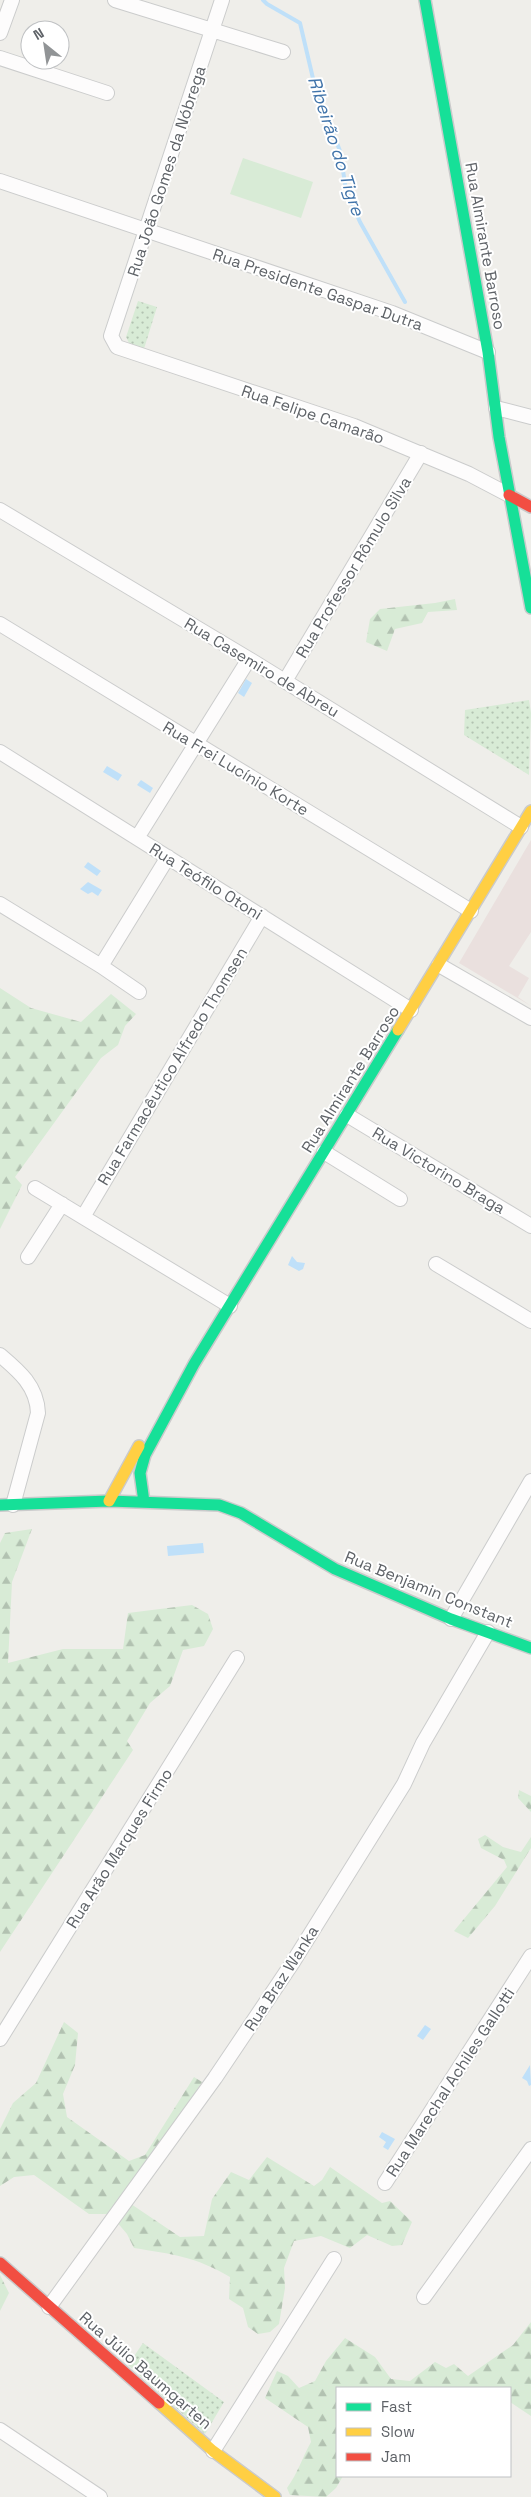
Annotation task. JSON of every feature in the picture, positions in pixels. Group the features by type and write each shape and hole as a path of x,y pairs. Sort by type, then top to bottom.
{"main road":[{"name":"Rua Almirante Barroso","path":"425,0 488,352 496,408 507,436 514,498 531,608"},
{"name":"Rua Almirante Barroso","path":"434,0 442,91"},
{"name":"Rua Almirante Barroso","path":"514,498 531,564"},
{"path":"514,498 531,507"},
{"name":"Rua Almirante Barroso","path":"144,1502 140,1472 145,1455 194,1364 412,1010 531,810"},
{"name":"Rua Almirante Barroso","path":"109,1501 135,1452 169,1395 194,1364"},
{"name":"Rua Benjamin Constant","path":"6,1505 109,1501 219,1505 240,1513 335,1569 451,1619 531,1648"},
{"name":"Rua Júlio Baumgarten","path":"0,2263 213,2451 275,2497"}],"street":[{"path":"0,33 12,0"},
{"path":"115,0 283,52"},
{"name":"Rua João Gomes da Nóbrega","path":"112,342 111,336 222,0"},
{"path":"0,58 107,93"},
{"name":"Rua Presidente Gaspar Dutra","path":"0,181 392,313 488,352"},
{"name":"Rua Felipe Camarão","path":"112,342 117,347 354,426 486,482 514,498"},
{"path":"496,408 531,417"},
{"name":"Rua Professor Rômulo Silva","path":"286,681 421,453"},
{"name":"Rua Casemiro de Abreu","path":"1,514 286,681 522,827"},
{"name":"Rua Frei Lucínio Korte","path":"0,624 471,912"},
{"path":"137,838 249,659"},
{"name":"Rua Teófilo Otoni","path":"0,752 412,1010"},
{"path":"101,966 168,857"},
{"path":"0,904 101,966 139,992"},
{"name":"Rua Farmacêutico Alfredo Thomsen","path":"83,1217 262,916"},
{"path":"439,965 531,1018"},
{"name":"Rua Victorino Braga","path":"347,1115 531,1226"},
{"path":"324,1152 400,1199"},
{"path":"35,1188 230,1306"},
{"path":"28,1257 62,1204"},
{"path":"436,1264 531,1321"},
{"path":"0,1355 19,1371 31,1386 37,1399 38,1413 6,1505"},
{"path":"451,1619 531,1481"},
{"name":"Rua Braz Wanka","path":"49,2307 216,2078 293,1962 404,1784 423,1743 488,1632"},
{"name":"Rua Arão Marques Firmo","path":"0,2039 237,1658"},
{"name":"Rua Marechal Achiles Gallotti","path":"385,2183 531,1956"},
{"path":"424,2297 531,2149"},
{"path":"213,2451 334,2259"},
{"path":"0,2430 100,2497"}],"shaded area":[{"path":"531,840 531,932 509,966 529,978 518,997 531,1006 459,963"}],"green space":[{"path":"243,158 313,182 301,218 230,194"},
{"path":"138,301 157,307 143,352 130,345 126,337"},
{"path":"455,599 457,610 428,612 422,623 395,629 387,651 366,642 370,619 380,609"},
{"path":"529,700 531,713 529,775 464,735 465,710"},
{"path":"0,988 31,1008 81,1022 111,994 136,1014 125,1026 118,1045 101,1058 15,1177 22,1185 0,1229"},
{"path":"32,1529 12,1582 8,1663 63,1649 123,1649 128,1613 192,1605 208,1614 213,1629 204,1646 183,1650 170,1686 150,1703 127,1741 133,1750 0,1952 0,1543 5,1533"},
{"path":"519,1790 531,1796 531,1812 518,1798"},
{"path":"485,1835 503,1847 521,1852 531,1837 531,1848 495,1906 468,1938 454,1931 507,1867 504,1860 481,1848 478,1839"},
{"path":"64,2022 78,2033 75,2065 63,2094 67,2117 129,2161 145,2155 194,2077 202,2082 149,2162 109,2214 89,2214 34,2175 14,2177 0,2186 0,2129 13,2103 36,2083"},
{"path":"267,2157 314,2186 322,2180 330,2167 382,2203 390,2201 412,2222 402,2245 392,2246 367,2235 350,2248 321,2236 294,2241 284,2268 285,2288 279,2324 270,2332 258,2334 248,2327 243,2308 229,2299 230,2277 195,2261 134,2248 127,2234 116,2221 131,2204 180,2237 204,2236 212,2199 231,2172 249,2180"},
{"path":"0,2275 9,2293 0,2311"},
{"path":"531,2322 531,2416 511,2403 511,2387 336,2387 336,2477 342,2477 336,2488 326,2497 290,2495 287,2488 311,2442 308,2427 265,2398 277,2371 288,2376 299,2388 315,2381 326,2361 345,2338 375,2357 391,2379 410,2381 435,2362 446,2368 454,2364 468,2376 513,2345"},
{"path":"143,2343 224,2402 205,2434 128,2365"}],"water":[{"path":"246,679 252,683 244,697 238,693"},
{"path":"107,766 122,775 118,781 103,772"},
{"path":"141,780 153,788 150,793 137,785"},
{"path":"88,862 101,871 97,876 84,867"},
{"path":"88,882 102,890 98,896 92,892 88,894 80,889"},
{"path":"292,1256 297,1262 305,1263 303,1269 299,1271 288,1265"},
{"path":"203,1543 204,1553 168,1556 167,1546"},
{"path":"425,2025 431,2029 423,2040 417,2036"},
{"path":"530,2065 531,2085 529,2086 527,2081 522,2078"},
{"path":"382,2132 395,2139 388,2150 383,2147 386,2142 379,2137"}],"waterway":[{"name":"Ribeirão do Tigre","path":"263,0 300,23 315,87 340,151 346,190 360,222 405,302"}],"traffic: fast":[{"path":"425,0 488,352 499,437 531,608"},
{"path":"144,1502 140,1473 145,1455 194,1364 398,1030"},
{"path":"0,1505 109,1501 219,1505 241,1513 335,1569 451,1619 531,1648"}],"traffic: slow":[{"path":"398,1030 531,811"},
{"path":"109,1501 139,1446"},
{"path":"159,2403 213,2451 275,2497"}],"traffic: jam":[{"path":"509,495 531,507"},
{"path":"0,2263 159,2403"}]}
